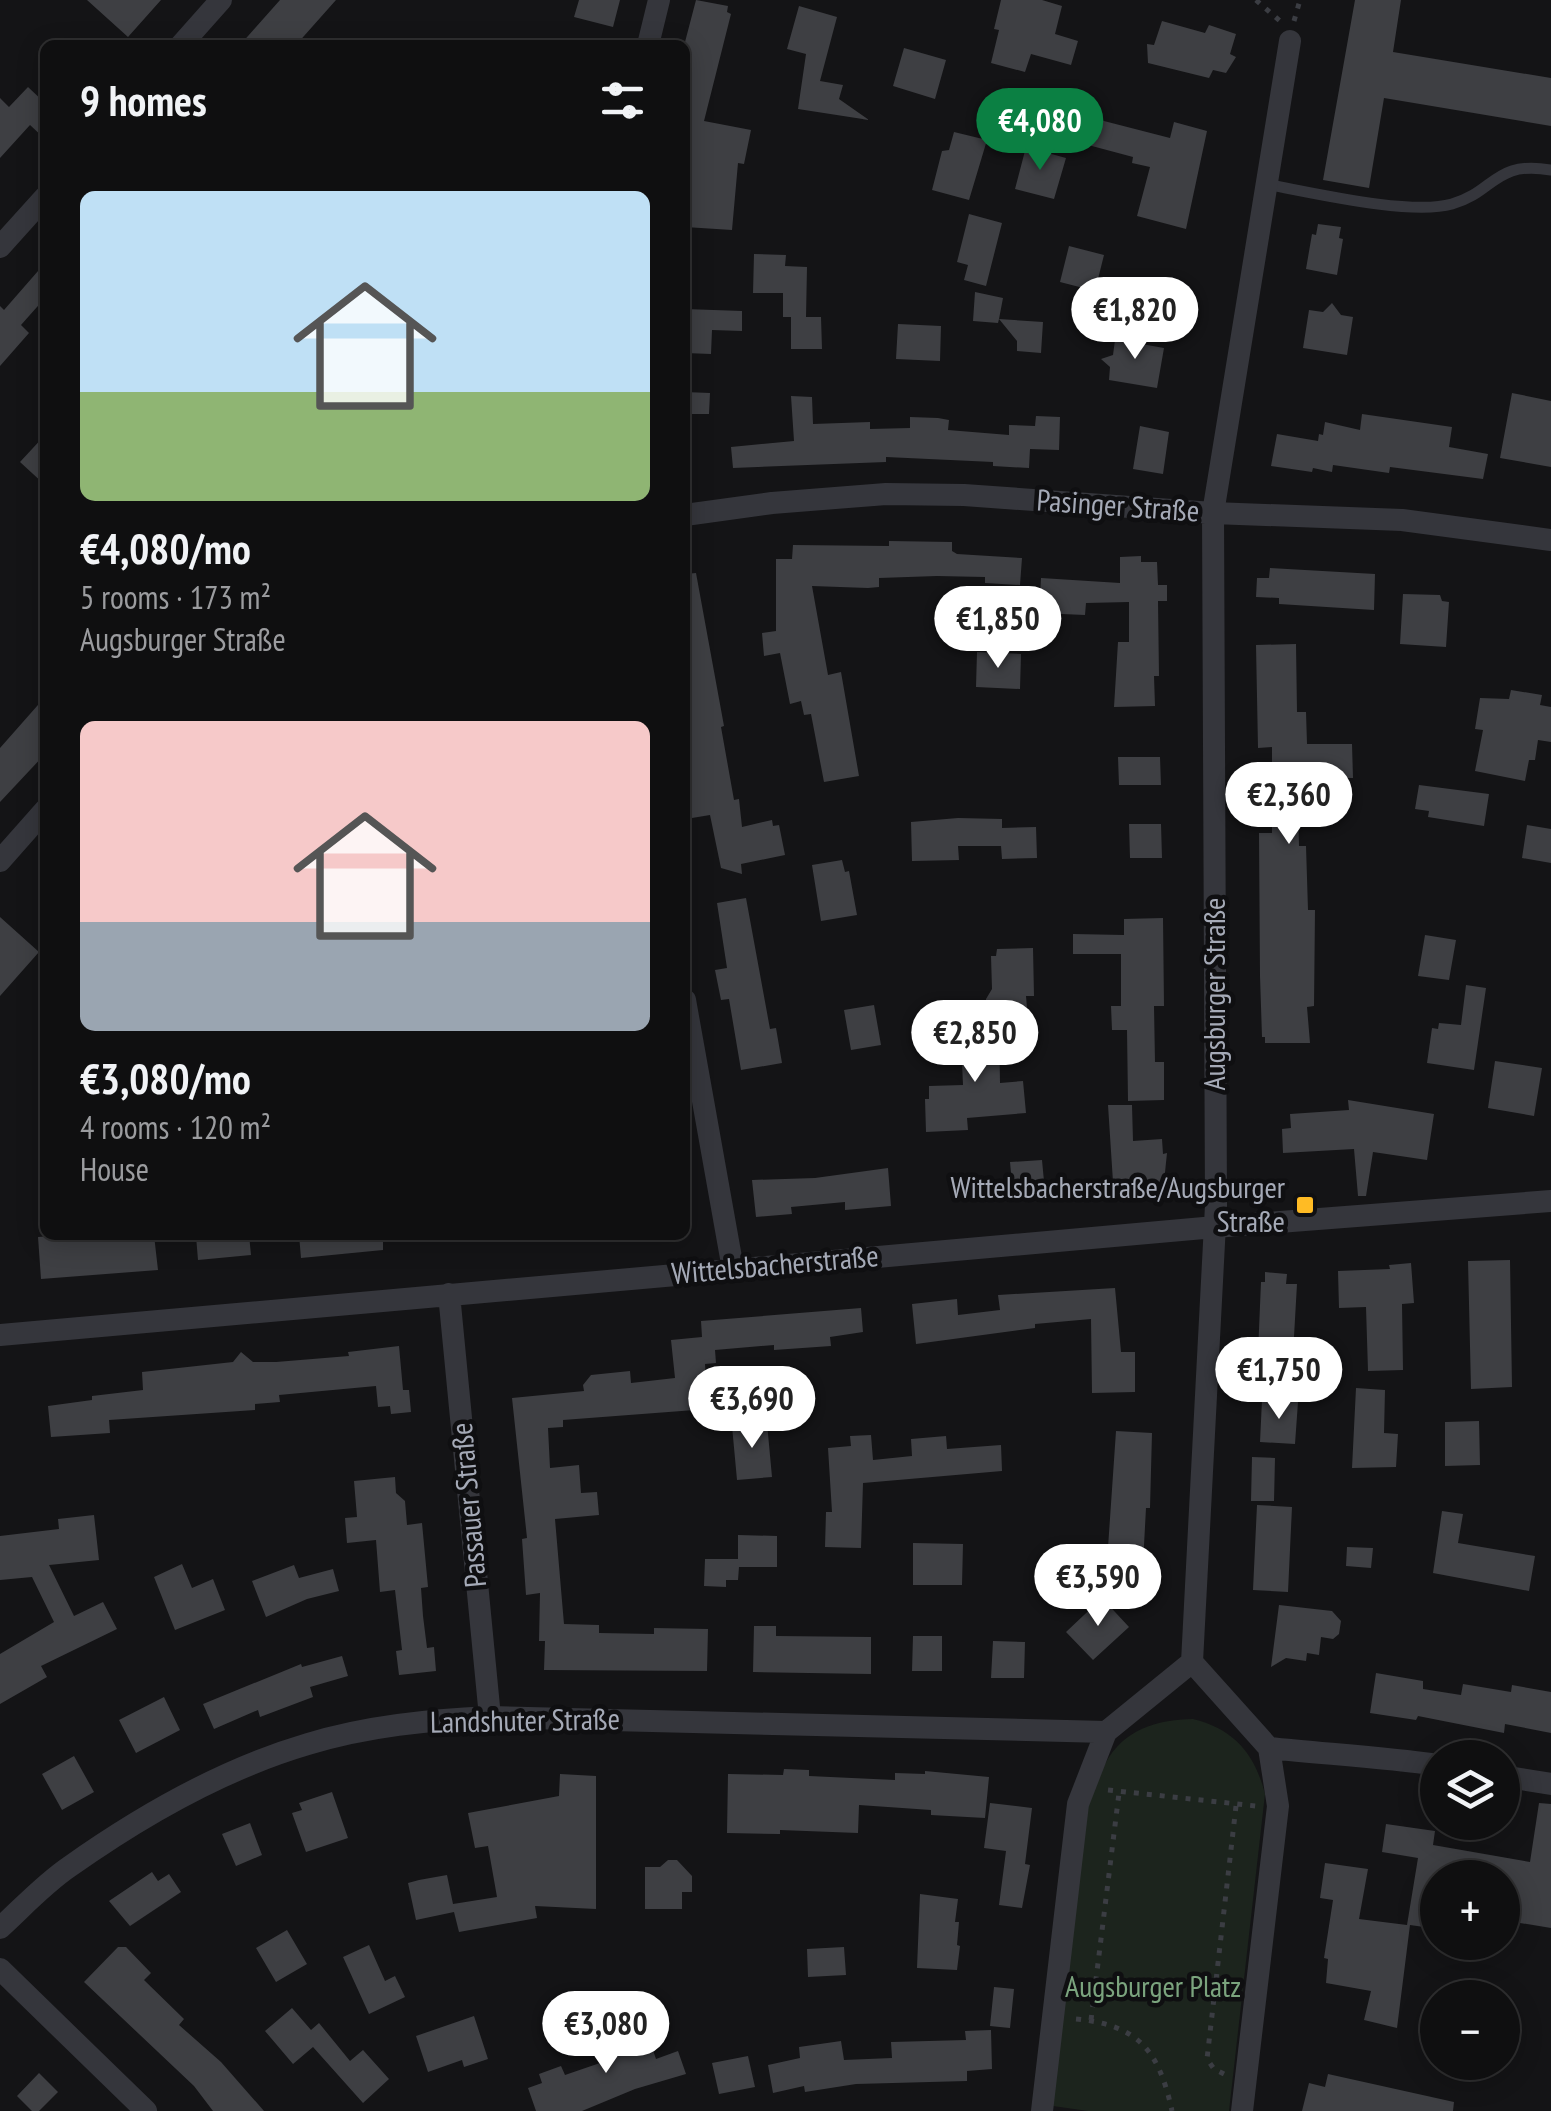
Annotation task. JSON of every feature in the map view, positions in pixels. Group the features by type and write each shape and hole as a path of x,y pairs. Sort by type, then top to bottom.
{"street":[{"path":"185,40 221,0"},
{"path":"649,40 659,0"},
{"name":"Augsburger Straße","path":"1192,1662 1214,1227 1213,513 1291,36"},
{"path":"0,247 40,202"},
{"name":"Pasinger Straße","path":"690,514 886,494 964,496 1213,513 1402,520 1551,540"},
{"path":"0,861 40,816"},
{"path":"690,1028 733,1269"},
{"name":"Wittelsbacherstraße","path":"0,1335 1214,1227 1551,1201"},
{"name":"Passauer Straße","path":"450,1294 490,1716"},
{"path":"1042,2111 1078,1804 1106,1732 1192,1662 1270,1748 1278,1806 1242,2111"},
{"name":"Landshuter Straße","path":"0,1928 66,1869 158,1809 223,1777 307,1744 400,1724 490,1716 1106,1732"},
{"path":"1270,1748 1420,1762"},
{"path":"1520,1779 1551,1784"},
{"path":"0,1969 146,2111"}],"lane":[{"path":"1265,184 1346,199 1429,208 1454,204 1498,176 1527,166 1551,170"}],"path":[{"path":"1256,0 1291,36"},
{"path":"1097,1787 1119,1793 1264,1806"},
{"path":"1091,2020 1116,1848 1119,1793"},
{"path":"1236,1806 1206,2059 1214,2069 1246,2078"},
{"path":"1053,2017 1091,2020 1138,2036 1147,2046 1172,2111"}],"green space":[{"name":"Augsburger Platz","path":"1193,1719 1220,1729 1241,1745 1265,1794 1229,2111 1088,2111 1053,2106 1084,1806 1105,1764 1122,1742 1154,1724"}],"building":[{"path":"87,0 161,0 128,37"},
{"path":"280,0 336,0 300,40 244,40"},
{"path":"579,0 620,0 613,27 574,17"},
{"path":"696,0 728,6 727,12 731,14 704,121 751,130 744,164 738,163 732,230 690,227 690,40 686,40"},
{"path":"1001,0 1042,0 1062,6 1055,34 1078,41 1071,65 1031,54 1025,72 991,63"},
{"path":"1355,0 1401,0 1393,52 1551,78 1551,126 1384,98 1369,188 1323,180"},
{"path":"799,6 837,17 820,81 843,85 839,99 869,120 798,109 806,54 787,49"},
{"path":"1162,21 1205,33 1209,25 1236,34 1230,54 1236,57 1226,73 1213,70 1209,78 1148,63 1147,44 1154,45"},
{"path":"904,48 946,60 935,99 893,86"},
{"path":"28,87 40,98 40,134 30,125 0,158 0,98 9,107"},
{"path":"1069,112 1170,138 1174,122 1207,131 1186,229 1137,216 1150,167 1132,163 1133,157 1062,138"},
{"path":"954,132 987,140 969,200 932,190 942,151 949,150"},
{"path":"1026,147 1066,158 1054,199 1015,189"},
{"path":"969,214 1002,223 986,286 964,280 968,265 957,262"},
{"path":"1318,224 1341,227 1337,275 1306,269 1312,234 1316,235"},
{"path":"1069,246 1104,255 1095,291 1060,282"},
{"path":"754,254 786,255 785,266 807,267 806,317 821,317 822,349 791,349 791,317 783,317 783,293 753,293"},
{"path":"40,269 40,304 21,325 29,333 0,366 0,306 4,310"},
{"path":"975,292 1003,298 998,323 973,321"},
{"path":"1332,303 1341,315 1353,317 1347,355 1303,348 1309,310 1323,312"},
{"path":"690,309 742,311 742,331 712,330 711,354 690,353"},
{"path":"999,319 1043,322 1041,353 1017,351 1017,341"},
{"path":"898,324 941,326 940,361 896,359"},
{"path":"1130,328 1136,343 1164,348 1157,388 1109,380 1110,367 1101,359 1113,355 1115,340 1120,341"},
{"path":"690,392 710,393 709,414 690,414"},
{"path":"1512,393 1551,401 1551,467 1500,458"},
{"path":"791,396 812,397 813,424 870,422 870,429 910,428 910,417 938,418 949,420 948,430 1009,435 1009,425 1035,426 1036,416 1060,417 1059,450 1030,449 1029,468 993,466 993,462 886,457 886,462 733,468 731,447 794,441"},
{"path":"1362,414 1452,427 1449,447 1488,454 1483,479 1390,467 1389,473 1333,465 1332,472 1271,466 1277,434 1318,441 1325,422 1360,430"},
{"path":"1140,426 1169,432 1163,474 1133,469"},
{"path":"40,440 40,480 20,462"},
{"path":"889,541 952,542 952,551 957,554 1022,558 1020,585 985,583 985,577 937,576 879,578 879,587 868,588 812,586 828,675 841,672 859,776 824,782 811,714 804,715 801,701 790,704 780,653 764,656 762,633 776,631 776,559 792,559 793,545 889,546"},
{"path":"1141,556 1141,562 1157,562 1158,585 1167,585 1167,601 1158,601 1159,676 1154,676 1155,706 1114,707 1118,642 1129,642 1129,602 1086,603 1085,615 1039,613 1041,578 1120,583 1120,557"},
{"path":"1270,568 1375,574 1374,610 1279,604 1279,598 1256,597 1257,578 1269,578"},
{"path":"696,573 734,800 739,799 742,827 772,820 773,826 779,825 785,855 741,864 742,874 721,868 710,815 692,818 690,807 690,574"},
{"path":"1403,594 1440,595 1442,601 1449,602 1446,647 1400,644"},
{"path":"1296,644 1297,712 1306,712 1307,744 1352,744 1353,778 1330,778 1331,805 1298,806 1299,846 1306,846 1308,910 1315,910 1314,1006 1307,1007 1310,1043 1265,1043 1260,976 1259,833 1272,833 1272,821 1278,821 1272,747 1258,748 1256,645"},
{"path":"977,652 1021,654 1020,689 976,687"},
{"path":"1511,690 1542,695 1540,705 1551,707 1551,742 1538,740 1535,760 1529,760 1525,781 1475,771 1483,730 1475,729 1480,698 1509,699"},
{"path":"40,703 40,759 0,802 0,748"},
{"path":"1118,757 1160,757 1161,785 1119,785"},
{"path":"1419,785 1489,794 1484,826 1428,817 1429,811 1415,809"},
{"path":"1002,819 1002,828 1036,827 1037,858 1002,859 1001,846 958,846 959,860 912,861 911,822"},
{"path":"1129,824 1161,824 1162,858 1130,858"},
{"path":"1527,825 1551,829 1551,863 1522,858"},
{"path":"842,860 845,872 849,871 857,915 821,921 812,865"},
{"path":"746,898 770,1029 776,1028 782,1063 741,1070 729,999 721,1000 715,970 727,968 717,903"},
{"path":"0,917 39,952 0,996"},
{"path":"1163,918 1164,1006 1154,1006 1155,1062 1164,1062 1164,1100 1128,1101 1127,1030 1112,1030 1111,1006 1121,1006 1121,954 1073,954 1073,934 1124,935 1124,919"},
{"path":"1425,935 1456,940 1449,980 1418,976"},
{"path":"1033,948 1034,996 1026,996 1027,1008 1013,1009 1013,1015 986,1016 986,999 992,989 991,956 996,956 997,949"},
{"path":"1466,985 1486,988 1474,1070 1427,1063 1432,1028 1438,1029 1439,1023 1461,1025"},
{"path":"874,1005 881,1045 851,1050 844,1010"},
{"path":"977,1020 999,1020 1000,1083 1023,1081 1026,1113 967,1118 968,1130 926,1132 925,1099 929,1099 929,1086 963,1085 961,1040 970,1039 969,1024 977,1024"},
{"path":"1495,1061 1542,1068 1534,1116 1488,1108"},
{"path":"1348,1100 1434,1114 1427,1160 1373,1152 1366,1196 1358,1196 1354,1149 1283,1153 1282,1129 1291,1128 1290,1114 1349,1110"},
{"path":"1108,1105 1132,1105 1133,1141 1162,1139 1163,1154 1167,1153 1164,1182 1113,1182"},
{"path":"1042,1160 1045,1192 1013,1195 1010,1162"},
{"path":"888,1168 891,1206 845,1210 845,1202 791,1207 792,1214 756,1217 752,1180 815,1178"},
{"path":"38,1237 155,1240 158,1270 41,1279"},
{"path":"196,1240 250,1240 251,1255 198,1260"},
{"path":"299,1240 383,1240 383,1250 301,1258"},
{"path":"1510,1260 1512,1387 1471,1389 1468,1261"},
{"path":"1411,1263 1414,1303 1402,1304 1403,1370 1368,1371 1366,1307 1339,1308 1338,1271 1390,1269 1389,1265"},
{"path":"1265,1272 1287,1274 1286,1284 1297,1284 1293,1354 1258,1353 1261,1282 1265,1282"},
{"path":"1115,1288 1121,1352 1135,1352 1135,1392 1092,1393 1091,1319 916,1344 912,1304 957,1299 958,1315 1000,1310 998,1295"},
{"path":"861,1308 863,1332 830,1337 831,1346 715,1350 716,1363 705,1364 708,1409 563,1420 563,1427 548,1428 550,1468 579,1465 581,1493 597,1492 599,1515 555,1519 564,1624 599,1625 599,1633 654,1634 654,1628 708,1629 707,1671 544,1670 545,1641 539,1641 540,1593 526,1595 522,1539 527,1538 512,1398 584,1391 583,1385 591,1375 630,1371 631,1383 675,1378 671,1340 702,1337 701,1321"},
{"path":"399,1346 403,1390 409,1390 411,1412 391,1414 390,1406 378,1407 376,1386 279,1395 280,1402 255,1404 255,1410 109,1420 110,1433 51,1437 48,1406 143,1390 142,1372 233,1362 241,1352 253,1362 276,1362 349,1356 348,1352"},
{"path":"1356,1388 1385,1390 1384,1433 1398,1434 1396,1467 1352,1468"},
{"path":"1262,1400 1298,1402 1295,1444 1260,1442"},
{"path":"1479,1421 1480,1465 1445,1466 1445,1422"},
{"path":"767,1423 772,1477 737,1480 732,1426"},
{"path":"1116,1431 1152,1433 1150,1508 1146,1508 1143,1564 1107,1562"},
{"path":"871,1435 873,1460 912,1456 911,1439 946,1436 947,1449 1001,1445 1002,1471 863,1483 861,1548 825,1547 826,1512 832,1512 828,1448 851,1446 850,1436"},
{"path":"1252,1457 1275,1458 1274,1501 1251,1501"},
{"path":"395,1477 396,1493 405,1501 407,1525 422,1523 428,1587 421,1588 423,1616 427,1648 434,1647 436,1671 399,1675 396,1651 402,1650 395,1590 380,1592 376,1540 347,1543 345,1518 357,1517 354,1481"},
{"path":"1257,1505 1292,1507 1288,1592 1253,1590"},
{"path":"1442,1511 1463,1514 1458,1543 1535,1556 1529,1591 1433,1573"},
{"path":"94,1515 99,1560 49,1565 74,1616 103,1602 117,1629 41,1666 47,1677 0,1704 0,1654 54,1622 32,1577 0,1580 0,1536 59,1529 58,1519"},
{"path":"738,1535 777,1536 777,1567 739,1567 738,1580 726,1580 726,1587 704,1586 705,1559 738,1559"},
{"path":"913,1543 963,1544 962,1585 913,1585"},
{"path":"1347,1547 1373,1548 1371,1568 1346,1566"},
{"path":"182,1564 192,1588 213,1579 225,1610 175,1630 154,1577"},
{"path":"294,1565 299,1578 333,1569 339,1591 307,1599 266,1617 252,1581"},
{"path":"1102,1598 1129,1627 1093,1660 1066,1632"},
{"path":"1279,1605 1332,1611 1341,1621 1339,1634 1333,1639 1321,1637 1319,1655 1307,1653 1306,1661 1286,1658 1271,1667"},
{"path":"754,1626 776,1626 776,1636 871,1637 871,1674 753,1672"},
{"path":"913,1636 942,1636 942,1671 912,1671"},
{"path":"993,1641 1025,1642 1024,1678 991,1678"},
{"path":"342,1656 348,1676 310,1687 313,1697 260,1717 258,1710 214,1729 203,1704 301,1664 302,1667"},
{"path":"1376,1673 1423,1681 1423,1689 1461,1695 1463,1684 1511,1692 1512,1685 1551,1692 1551,1733 1505,1724 1504,1733 1418,1716 1416,1720 1370,1713"},
{"path":"164,1697 180,1730 136,1753 119,1720"},
{"path":"74,1756 94,1792 62,1810 42,1774"},
{"path":"784,1769 809,1770 809,1776 895,1780 895,1773 925,1771 989,1777 985,1818 859,1805 858,1833 727,1833 728,1774 783,1775"},
{"path":"560,1774 596,1776 596,1909 535,1906 537,1918 459,1932 454,1912 416,1920 408,1883 447,1875 453,1904 497,1897 488,1846 475,1848 468,1813 559,1796"},
{"path":"332,1792 348,1838 306,1852 292,1813 302,1810 299,1803"},
{"path":"990,1803 1032,1808 1025,1864 1030,1865 1022,1908 999,1905 1006,1851 984,1848"},
{"path":"1539,1803 1551,1804 1551,1928 1520,1923 1520,1860 1530,1862"},
{"path":"250,1823 262,1855 236,1866 222,1834"},
{"path":"1386,1824 1420,1829 1420,1840 1434,1840 1433,1845 1519,1860 1420,1860 1420,1926 1410,1925 1397,2028 1364,2020 1371,1991 1326,1983 1328,1959 1324,1958 1333,1900 1320,1898 1325,1863 1368,1869 1359,1919 1407,1925 1418,1858 1382,1852"},
{"path":"668,1860 677,1860 692,1876 692,1892 682,1892 682,1909 645,1909 645,1867 660,1867"},
{"path":"152,1872 158,1881 169,1874 181,1892 130,1926 109,1901"},
{"path":"920,1894 958,1899 957,1970 917,1968"},
{"path":"287,1930 307,1964 276,1982 256,1948"},
{"path":"369,1945 385,1981 395,1976 405,1997 369,2014 343,1957"},
{"path":"118,1947 126,1947 151,1973 144,1980 184,2019 179,2025 221,2062 264,2111 213,2111 194,2086 84,1982"},
{"path":"844,1947 846,1975 808,1977 807,1949"},
{"path":"994,1987 1014,1989 1010,2028 990,2026"},
{"path":"292,2008 311,2030 319,2023 350,2061 363,2050 389,2079 363,2103 313,2047 293,2064 265,2031"},
{"path":"474,2016 488,2059 464,2067 462,2060 428,2072 416,2036"},
{"path":"646,2030 656,2059 678,2051 686,2074 582,2111 536,2111 528,2088 542,2083 539,2074 561,2066 565,2075 600,2063 603,2046"},
{"path":"991,2030 992,2069 967,2071 967,2081 856,2084 805,2092 804,2086 773,2093 768,2065 800,2058 799,2047 841,2041 844,2060 892,2058 891,2042 966,2040 965,2031"},
{"path":"748,2056 755,2087 719,2094 712,2063"},
{"path":"39,2073 58,2092 39,2111 32,2111 17,2096"},
{"path":"1328,2074 1454,2102 1453,2111 1302,2111 1309,2083 1325,2087"}],"place":[{"name":"Wittelsbacherstraße/Augsburger Straße","path":"1305,1205"}]}
